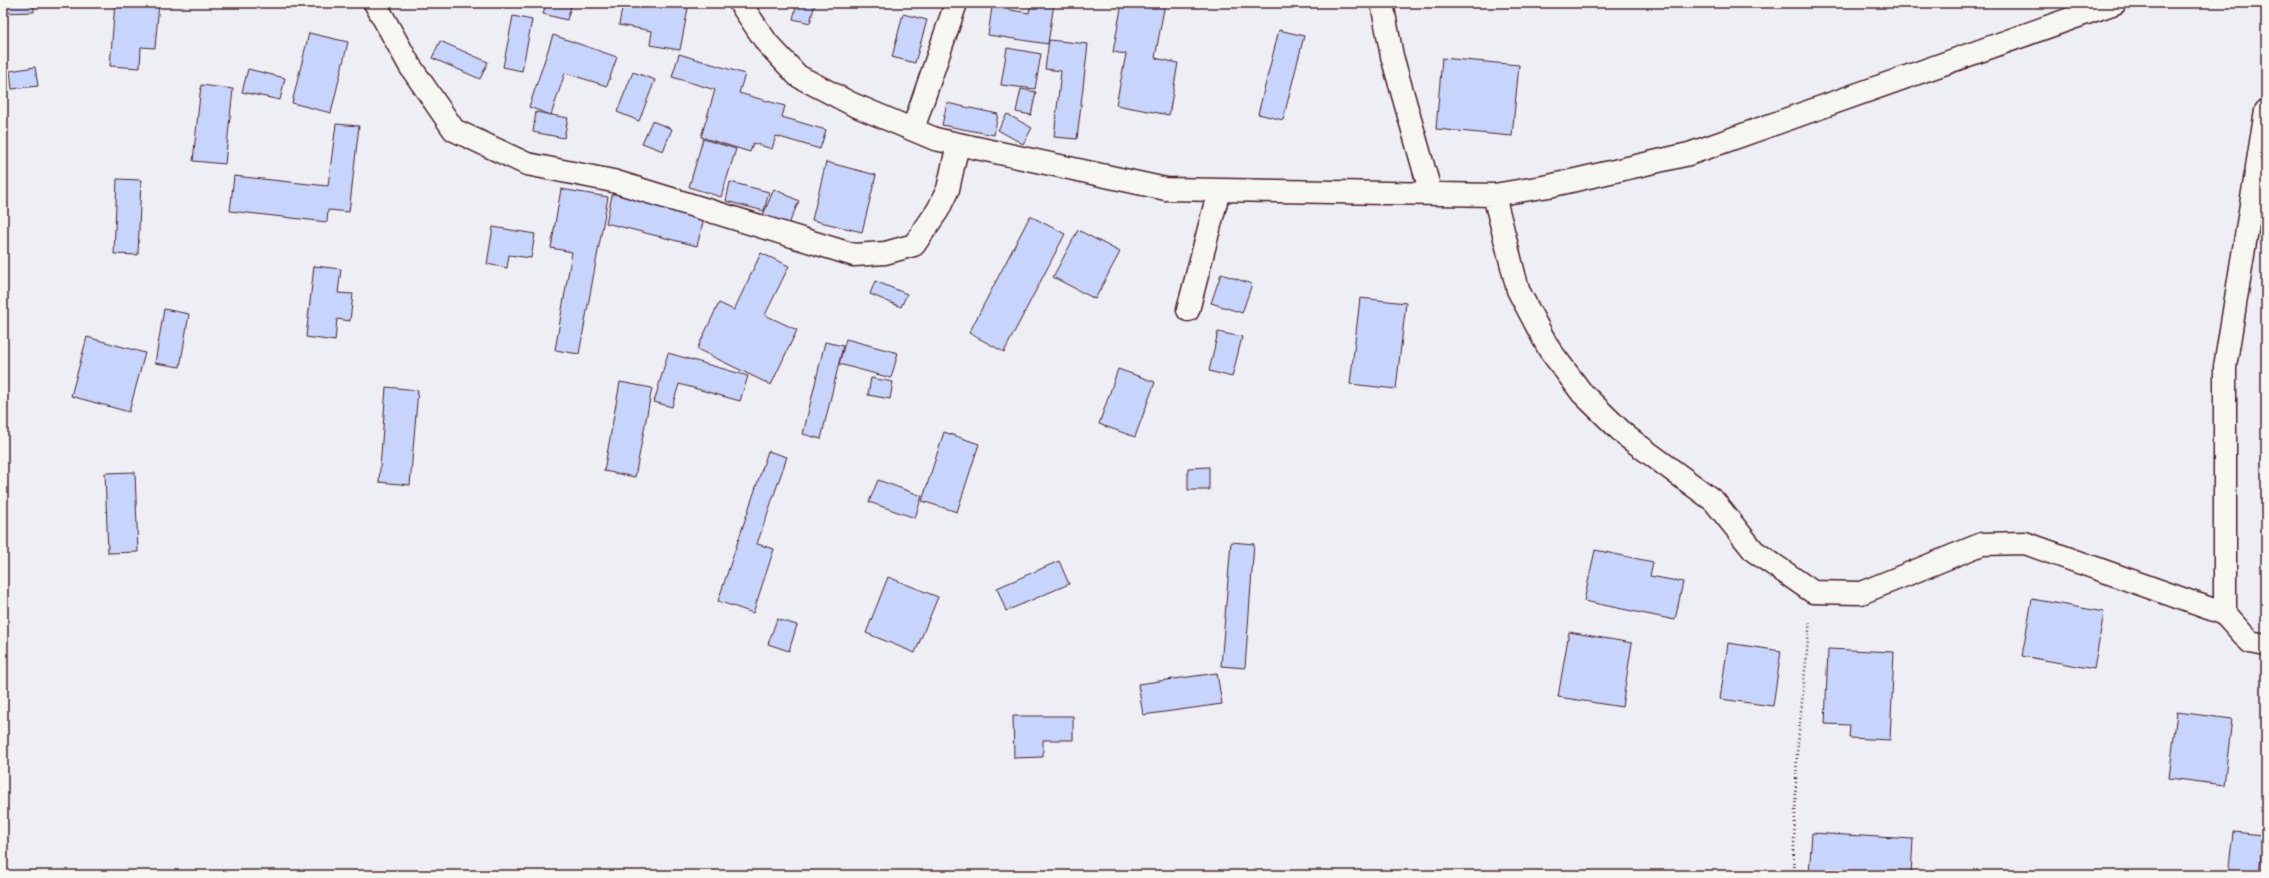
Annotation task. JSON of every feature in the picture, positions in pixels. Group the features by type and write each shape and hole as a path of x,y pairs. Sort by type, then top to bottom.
{"street":[{"path":"375,3 410,66 454,130 527,164 613,181 854,255 885,253 914,245 938,210 948,189 958,144"},
{"path":"740,3 767,43 798,76 852,104 935,139 1166,189 1494,195 1550,186 1689,154 2115,3"},
{"path":"913,129 956,3"},
{"path":"1382,3 1392,56 1431,194"},
{"path":"2225,614 2225,367 2266,111"},
{"path":"1188,310 1219,190"},
{"path":"1494,195 1518,290 1549,349 1582,393 1626,436 1714,501 1754,551 1813,592 1861,593 1982,544 2025,542 2225,614 2250,642 2266,645"}],"path":[{"path":"1793,875 1797,753 1813,592"}],"building":[{"path":"3,3 34,3 34,12 3,13"},
{"path":"115,3 159,3 155,48 141,47 140,68 110,66"},
{"path":"546,3 572,3 567,20 543,14"},
{"path":"623,3 641,3 661,7 662,3 689,3 680,50 650,45 652,31 619,25"},
{"path":"797,3 815,3 810,23 793,19"},
{"path":"1031,3 1054,3 1048,44 988,35 992,7 1029,13"},
{"path":"1122,3 1165,3 1155,58 1178,63 1169,115 1116,105 1126,54 1113,52"},
{"path":"903,14 927,20 915,63 892,57"},
{"path":"513,16 532,20 522,71 503,67"},
{"path":"1279,30 1304,36 1283,120 1258,114"},
{"path":"309,33 348,42 331,113 292,103"},
{"path":"553,35 617,57 607,86 565,73 551,115 529,107"},
{"path":"1049,40 1088,44 1077,139 1054,137 1061,71 1045,69"},
{"path":"440,41 488,62 480,79 432,58"},
{"path":"1007,48 1041,54 1035,89 1001,85"},
{"path":"679,54 745,74 739,93 785,106 782,117 826,130 820,149 776,136 772,149 753,143 750,152 701,137 715,90 672,77"},
{"path":"1442,58 1519,65 1512,136 1436,129"},
{"path":"35,67 38,86 12,89 10,71"},
{"path":"248,69 285,78 280,100 242,92"},
{"path":"633,72 655,80 639,121 617,112"},
{"path":"201,85 233,89 225,164 193,161"},
{"path":"1021,89 1036,92 1031,115 1016,112"},
{"path":"947,103 998,114 994,135 942,125"},
{"path":"536,112 568,118 564,138 533,132"},
{"path":"1007,114 1032,128 1023,144 998,130"},
{"path":"652,121 672,129 663,151 642,143"},
{"path":"336,124 359,126 349,212 328,210 327,222 230,211 234,176 328,186"},
{"path":"703,139 736,149 721,197 689,187"},
{"path":"826,162 876,175 862,232 812,220"},
{"path":"117,179 141,180 138,255 114,254"},
{"path":"730,182 769,192 764,211 726,201"},
{"path":"561,189 608,197 579,354 555,350 572,252 551,248"},
{"path":"774,189 799,201 788,226 763,215"},
{"path":"613,191 705,214 697,246 606,223"},
{"path":"1030,216 1065,234 1004,352 969,333"},
{"path":"493,227 535,234 531,258 509,255 507,268 487,264"},
{"path":"1078,230 1120,252 1095,299 1053,277"},
{"path":"761,253 789,266 765,315 797,330 771,385 697,349 719,303 734,310"},
{"path":"314,266 341,269 338,293 353,294 350,321 337,319 335,341 306,337"},
{"path":"1221,274 1252,284 1242,313 1211,303"},
{"path":"875,281 907,294 901,307 870,294"},
{"path":"1360,298 1406,303 1396,389 1350,384"},
{"path":"164,309 189,314 180,367 155,363"},
{"path":"1218,332 1242,337 1232,377 1209,371"},
{"path":"87,337 145,353 129,412 71,396"},
{"path":"846,339 898,353 891,378 839,364"},
{"path":"825,342 843,346 821,439 803,434"},
{"path":"668,353 748,376 740,401 679,384 672,407 654,402"},
{"path":"1118,369 1155,382 1135,437 1099,424"},
{"path":"871,378 893,382 890,399 868,395"},
{"path":"620,382 652,388 635,477 604,471"},
{"path":"386,387 418,390 410,485 379,482"},
{"path":"944,432 979,444 957,512 922,501"},
{"path":"768,451 787,457 757,544 774,549 753,613 718,601"},
{"path":"1209,467 1209,490 1188,490 1188,468"},
{"path":"135,472 138,552 108,553 105,473"},
{"path":"878,480 922,496 915,518 869,502"},
{"path":"1231,542 1254,544 1245,668 1221,666"},
{"path":"1595,550 1653,562 1650,576 1683,582 1675,620 1584,601"},
{"path":"1059,561 1069,584 1006,611 997,588"},
{"path":"888,577 938,597 915,653 866,633"},
{"path":"2032,599 2104,612 2094,669 2022,656"},
{"path":"777,619 797,625 789,651 768,644"},
{"path":"1569,632 1632,643 1622,707 1558,697"},
{"path":"1728,643 1781,651 1773,706 1720,699"},
{"path":"1828,649 1894,652 1890,740 1849,738 1850,725 1825,724"},
{"path":"1217,673 1222,704 1143,715 1138,684"},
{"path":"2177,712 2232,719 2224,785 2169,778"},
{"path":"1013,716 1073,716 1073,740 1043,740 1043,757 1014,758"},
{"path":"2233,832 2263,835 2259,875 2228,875"},
{"path":"1812,833 1913,839 1911,875 1809,875"}]}
